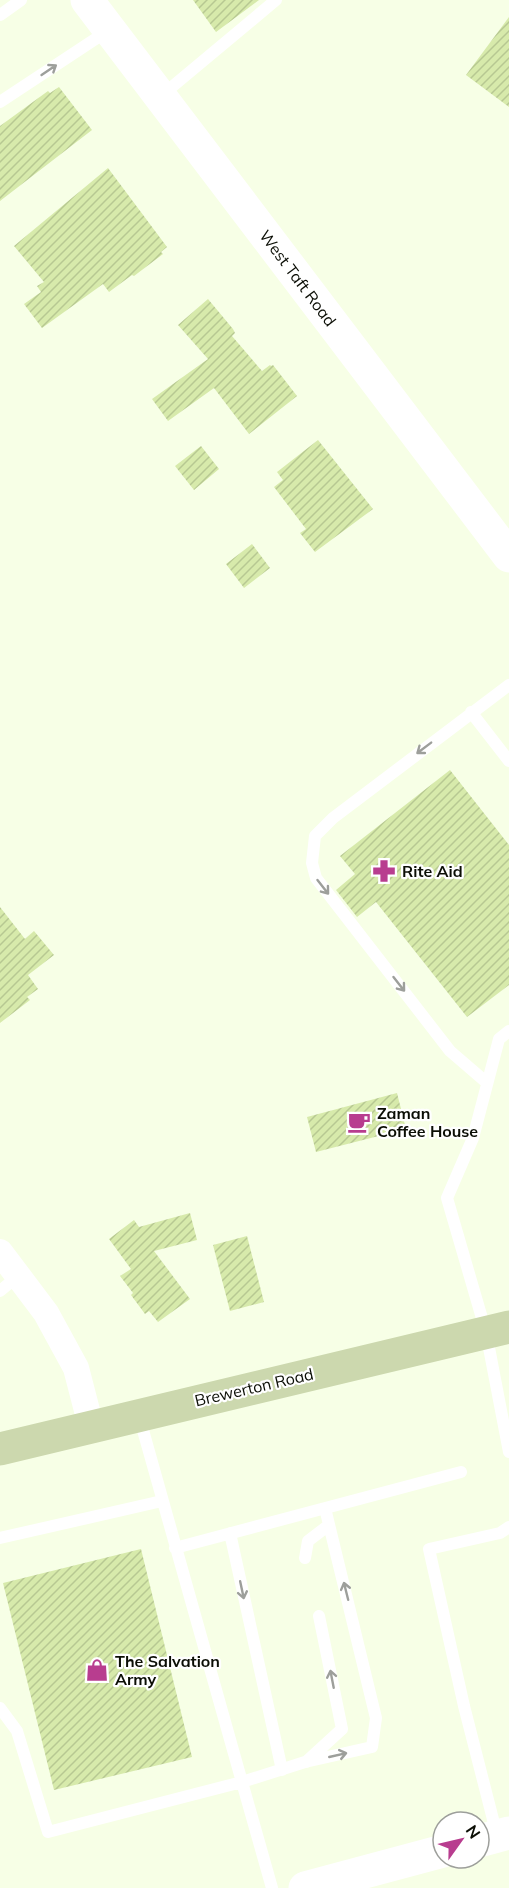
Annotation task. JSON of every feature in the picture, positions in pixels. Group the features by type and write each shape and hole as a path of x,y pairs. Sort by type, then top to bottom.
{"main road":[{"name":"West Taft Road","path":"87,0 509,556"},
{"name":"Brewerton Road","path":"0,1449 498,1330"},
{"path":"305,1888 431,1854"}],"street":[{"path":"0,1252 9,1283 46,1313 76,1368 91,1426"}],"lane":[{"path":"0,15 21,0"},
{"path":"160,96 276,0"},
{"path":"0,102 109,29"},
{"path":"486,1082 450,1051 316,878 312,863 315,836 333,818 509,685"},
{"path":"471,712 509,761"},
{"path":"509,1031 499,1039 473,1138 447,1198 498,1330 509,1452"},
{"path":"139,1414 272,1888"},
{"path":"175,1548 461,1472"},
{"path":"0,1538 162,1502"},
{"path":"0,1708 17,1731 48,1832 242,1782 305,1762 372,1747 376,1718 325,1508"},
{"path":"305,1558 308,1541 329,1525"},
{"path":"495,1836 429,1549 500,1533 509,1527"},
{"path":"230,1533 282,1770"},
{"path":"305,1762 342,1729 319,1616"}],"building":[{"path":"193,0 259,0 216,32"},
{"path":"509,17 509,107 466,75"},
{"path":"59,87 92,130 0,201 0,126 48,91 50,93"},
{"path":"108,168 167,247 161,252 163,254 134,276 132,275 109,292 103,284 42,328 24,304 41,292 37,286 44,282 14,246"},
{"path":"208,299 233,329 235,333 232,336 262,371 273,365 297,396 249,434 214,388 168,421 152,399 208,359 178,325"},
{"path":"318,440 373,509 315,552 300,533 306,529 274,487 283,480 277,472"},
{"path":"201,446 219,469 194,490 175,466"},
{"path":"252,544 270,568 244,588 226,564"},
{"name":"Rite Aid","path":"450,770 509,845 509,985 467,1017 376,902 357,917 336,890 355,874 340,856"},
{"path":"0,907 25,939 34,931 54,955 28,975 38,989 27,997 30,1000 0,1023"},
{"path":"397,1093 406,1129 316,1152 307,1117"},
{"path":"190,1213 197,1240 154,1251 190,1299 158,1322 149,1311 145,1314 131,1295 133,1293 120,1276 131,1269 109,1239 134,1220 139,1227"},
{"path":"247,1236 264,1302 230,1311 213,1245"},
{"name":"The Salvation Army","path":"141,1549 192,1757 54,1790 3,1583"}],"place":[{"name":"Rite Aid","path":"384,871"},
{"name":"Zaman Coffee House","path":"359,1122"},
{"name":"The Salvation Army","path":"97,1670"}]}
